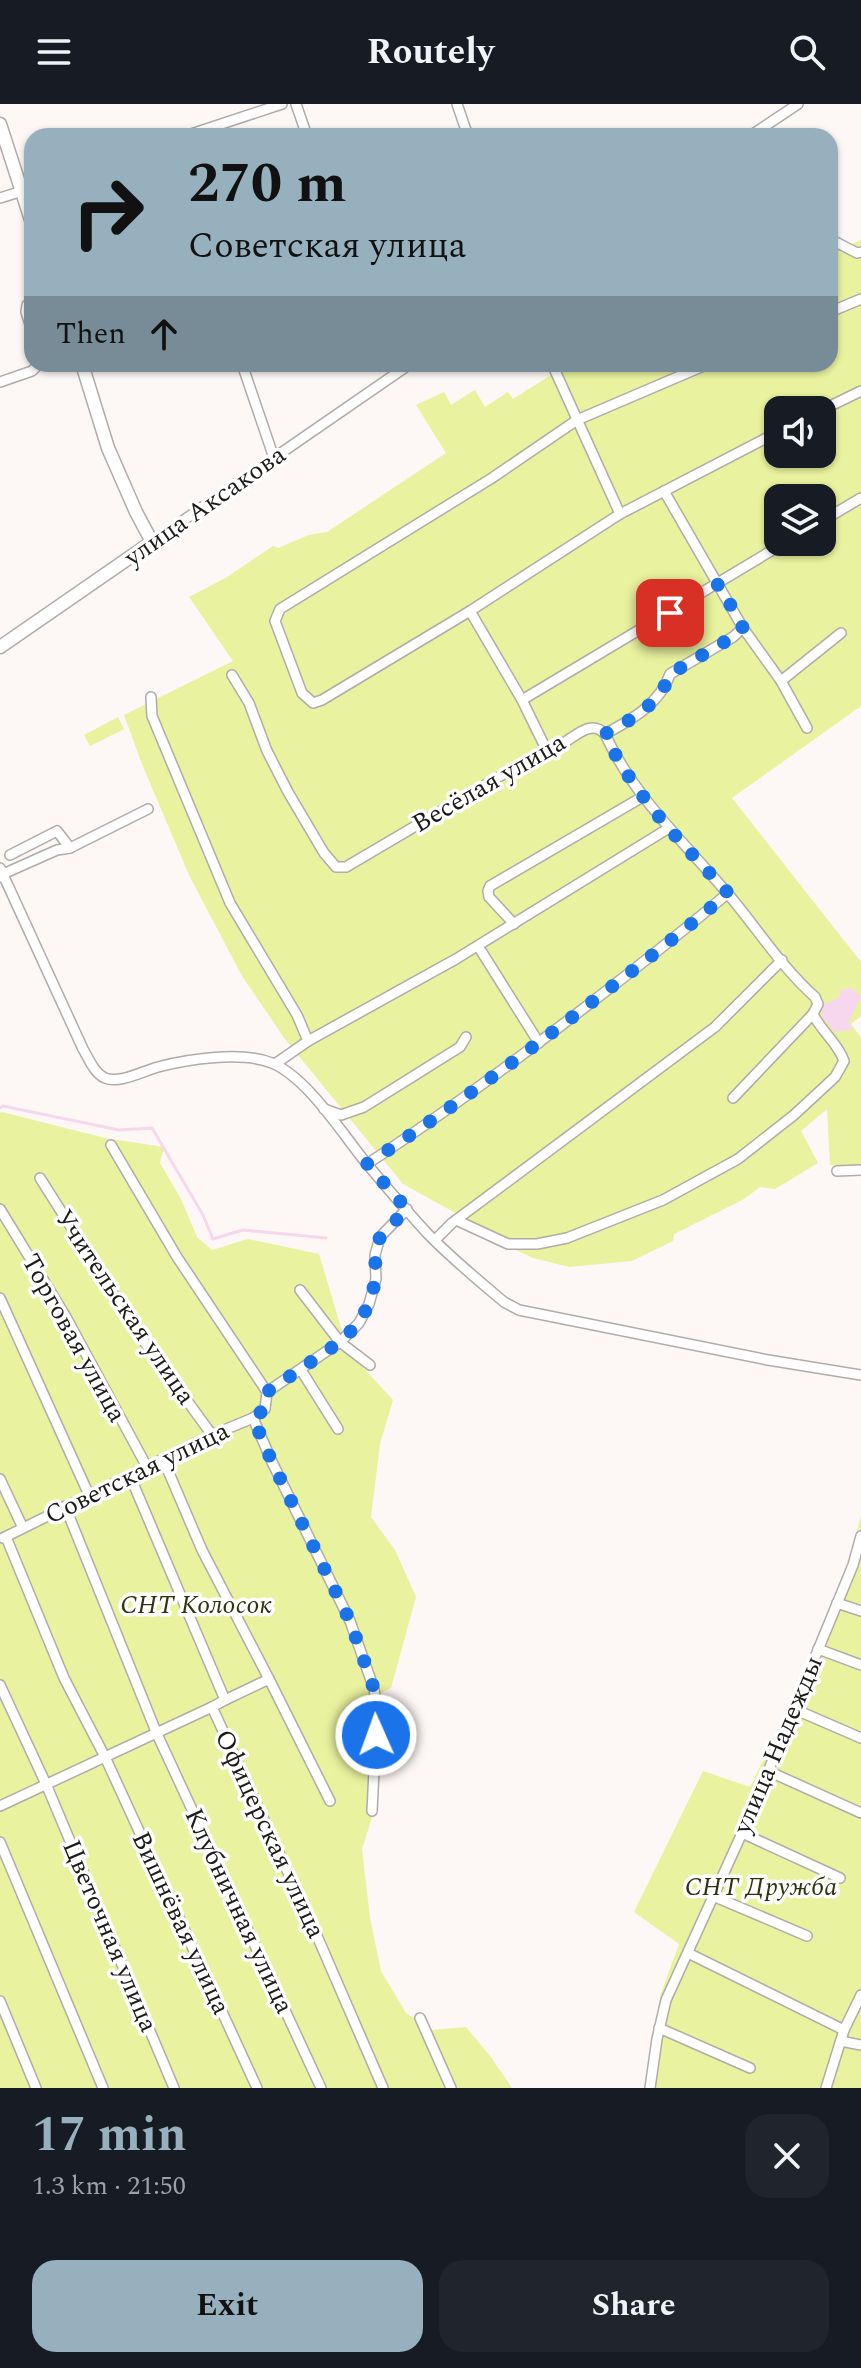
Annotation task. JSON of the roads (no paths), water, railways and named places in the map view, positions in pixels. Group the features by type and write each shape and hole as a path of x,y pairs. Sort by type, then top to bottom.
{"street":[{"path":"209,128 282,104"},
{"path":"296,104 304,128"},
{"path":"457,104 465,128"},
{"path":"762,128 798,104"},
{"path":"0,124 24,185"},
{"path":"0,198 24,191"},
{"path":"838,243 861,252"},
{"path":"838,309 861,299"},
{"path":"0,382 29,372"},
{"path":"84,372 108,448 152,542"},
{"path":"245,372 274,458"},
{"name":"улица Аксакова","path":"0,647 398,372"},
{"path":"556,372 620,514"},
{"path":"689,372 577,420 492,478 280,609 275,621 302,693 313,703 322,700 470,611 620,514 764,439"},
{"path":"836,403 861,391"},
{"path":"664,491 743,628 781,681 807,728"},
{"path":"836,513 861,498"},
{"path":"522,700 764,555"},
{"path":"470,611 522,700 546,749"},
{"name":"Весёлая улица","path":"232,675 249,703 267,751 288,792 324,853 336,867 346,867 546,749 594,727 605,734 638,715 666,687 670,674 743,628"},
{"path":"781,681 841,633"},
{"path":"151,697 152,716 230,903 297,1015 308,1041"},
{"path":"605,734 614,754 669,828 728,893 818,1004 813,1014 733,1098"},
{"path":"514,924 489,897 490,886 644,796"},
{"path":"148,809 70,848 57,850 1,873 88,1057 103,1077 115,1080 162,1066 213,1058 262,1060 275,1064 296,1080 324,1109 367,1164 435,1240 504,1302 519,1310 768,1360 861,1375"},
{"path":"275,1064 308,1041 478,946 669,828"},
{"path":"10,855 57,831 70,848"},
{"path":"367,1164 439,1117 539,1043 679,936 728,893"},
{"path":"478,946 539,1043"},
{"path":"435,1240 456,1220 715,1027 782,960"},
{"path":"456,1220 508,1244 537,1244 567,1238 663,1200 738,1159 794,1115 841,1070 844,1061 841,1053 813,1014"},
{"path":"324,1109 341,1115 364,1107 460,1047 466,1037"},
{"path":"111,1145 177,1257 267,1392"},
{"path":"837,1171 861,1170"},
{"name":"Учительская улица","path":"40,1178 140,1336 212,1435"},
{"name":"Торговая улица","path":"0,1209 66,1317 147,1467"},
{"name":"Советская улица","path":"3,1538 212,1435 253,1418 265,1409 267,1392 340,1342 359,1323 369,1304 376,1279 375,1255 380,1237 407,1209"},
{"path":"300,1290 340,1342 370,1365"},
{"path":"0,1298 89,1495"},
{"path":"301,1370 338,1429"},
{"path":"253,1418 350,1621 374,1689 377,1710 372,1811"},
{"path":"163,1459 202,1550 330,1801"},
{"path":"130,1476 225,1700"},
{"path":"0,1479 23,1528"},
{"name":"Клубничная улица","path":"65,1506 157,1734 321,2088"},
{"name":"улица Надежды","path":"650,2088 666,2000 742,1833 837,1603 857,1566 861,1536"},
{"name":"Вишнёвая улица","path":"3,1538 64,1678 105,1757 257,2088"},
{"path":"837,1603 861,1611"},
{"path":"818,1649 861,1665"},
{"path":"212,1707 269,1679"},
{"name":"Цветочная улица","path":"0,1685 46,1784 174,2088"},
{"name":"Офицерская улица","path":"0,1806 212,1707 383,2088"},
{"path":"794,1709 861,1738"},
{"path":"768,1771 861,1813"},
{"path":"742,1833 840,1878"},
{"path":"0,1842 103,2088"},
{"path":"713,1896 807,1936"},
{"path":"688,1953 844,2030"},
{"path":"826,2088 844,2030 861,1995"},
{"path":"0,2001 36,2088"},
{"path":"420,2018 451,2088"},
{"path":"659,2028 750,2068"},
{"path":"841,2041 861,2045"}],"waterway":[{"path":"0,1108 3,1106 119,1130 152,1128 203,1215 213,1239 243,1230 326,1238"}],"park label":[{"name":"СНТ Колосок","path":"196,1605"},
{"name":"СНТ Дружба","path":"761,1887"}]}
